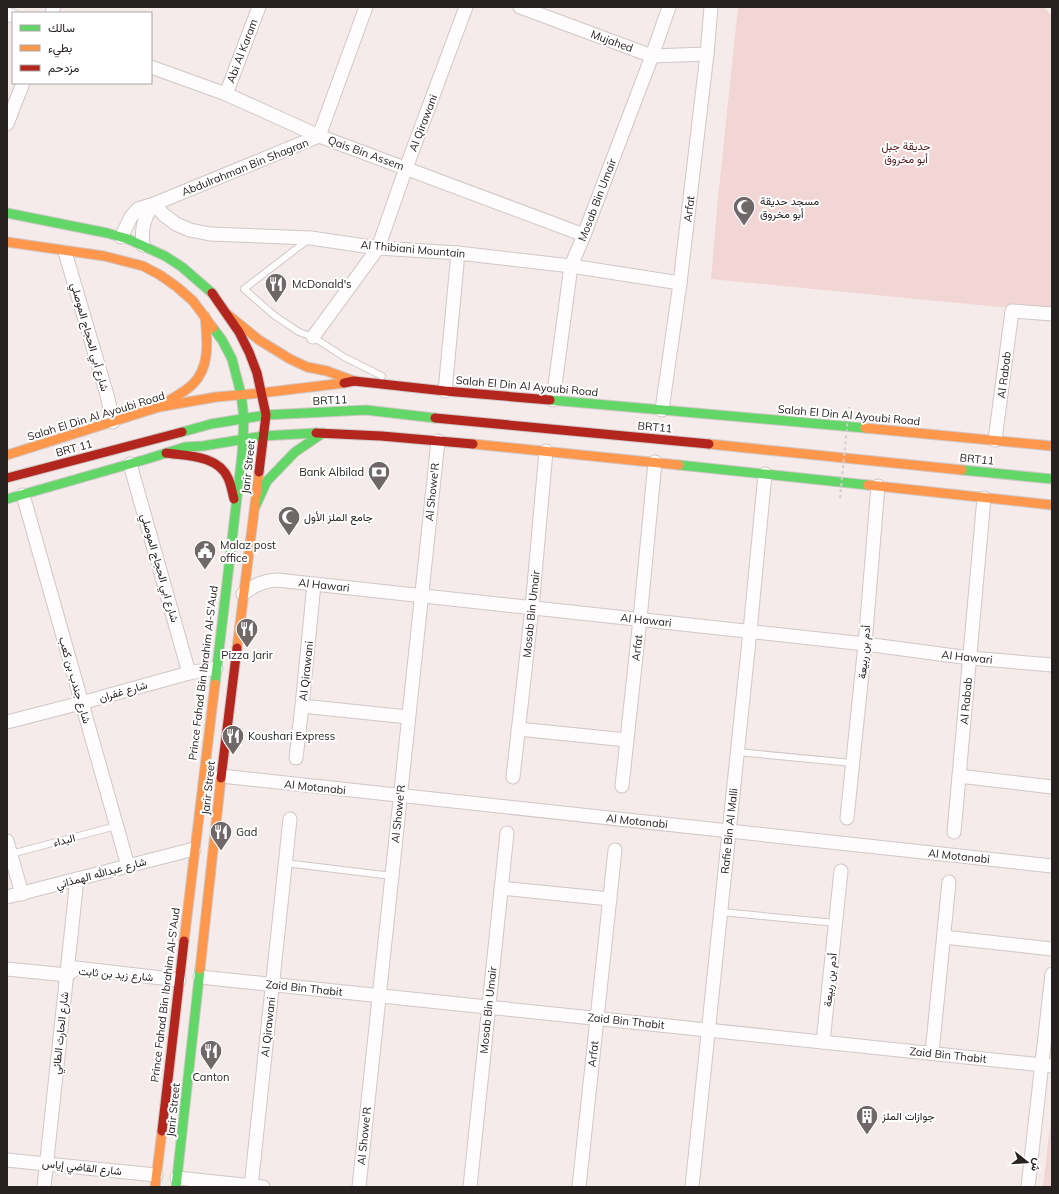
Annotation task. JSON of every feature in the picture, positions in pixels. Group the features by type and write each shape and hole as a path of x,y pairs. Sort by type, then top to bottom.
{"main road":[{"path":"7,213 121,237 143,245 165,256 182,267 212,293 239,332 257,373 261,393"},
{"name":"Prince Fahad Bin Ibrahim Al-S'Aud","path":"7,242 65,252 104,256 143,266 160,275 193,301 222,340 232,359 241,394 244,418 242,455 194,849 156,1181"},
{"path":"227,314 259,340 290,359 307,367 327,371 354,381"},
{"path":"159,407 192,384 202,370 208,346 205,316"},
{"name":"Salah El Din Al Ayoubi Road","path":"8,452 113,422 159,407 216,397 261,393 354,381 446,391 1052,446"},
{"name":"Jarir Street","path":"177,1183 221,776 266,415 261,393"},
{"name":"BRT11","path":"244,418 266,415 366,410 466,422 760,449 1052,479"},
{"name":"BRT 11","path":"7,478 211,424 244,418"},
{"path":"255,507 267,481 271,476 295,452 323,433"},
{"path":"7,499 185,447 203,446 243,438 323,433 381,436 546,451 1052,505"},
{"path":"165,453 207,460 215,463 226,474 230,482 236,504"}],"street":[{"name":"Abi Al Karam","path":"226,94 259,7"},
{"name":"Abdulrahman Bin Shagran","path":"121,237 129,221 138,209 154,204 319,136 366,7"},
{"name":"Al Qirawani","path":"313,337 378,248 466,7"},
{"name":"Mujahed","path":"520,7 652,56 707,54"},
{"name":"Mosab Bin Umair","path":"553,400 571,266 652,56 669,7"},
{"name":"Arfat","path":"662,410 680,283 707,54 710,7"},
{"name":"Qais Bin Assem","path":"152,67 226,94 319,136 584,235"},
{"path":"8,120 23,84"},
{"name":"Al Thibiani Mountain","path":"154,204 164,215 176,224 190,230 210,234 311,238 378,248 458,253 571,266 680,283"},
{"path":"143,245 141,234 142,228 148,212 154,204"},
{"name":"شارع أبي الحجاج الموصلي","path":"65,252 107,395 113,422"},
{"path":"446,391 458,253"},
{"name":"Al Rabab","path":"995,440 1012,311 1052,314"},
{"name":"Al Showe'R","path":"359,1187 438,441"},
{"name":"Mosab Bin Umair","path":"513,777 532,608 546,451"},
{"name":"Arfat","path":"622,786 655,462"},
{"name":"شارع ابي الحجاج الموصلي","path":"130,464 189,673"},
{"name":"Rafie Bin Al Malli","path":"692,1187 765,474"},
{"name":"أدم بن ربيعة","path":"847,818 865,644 878,486"},
{"name":"شارع جندب بن كعب","path":"22,495 128,866"},
{"name":"Al Rabab","path":"954,832 984,498"},
{"name":"Al Hawari","path":"243,594 258,584 270,580 750,631 970,658 1052,665"},
{"name":"Al Qirawani","path":"296,758 314,584"},
{"name":"شارع غفران","path":"7,722 189,673 216,668"},
{"path":"302,706 408,717"},
{"path":"518,729 627,740"},
{"name":"Al Motanabi","path":"221,776 1052,866"},
{"path":"959,776 1052,787"},
{"name":"Al Qirawani","path":"255,1187 272,984 290,818"},
{"name":"Mosab Bin Umair","path":"470,1187 507,833"},
{"path":"7,841 22,894"},
{"name":"شارع عبدالله الهمذاني","path":"7,898 194,849"},
{"name":"Arfat","path":"579,1187 615,850"},
{"name":"أدم بن ربيعة","path":"823,1042 841,871"},
{"name":"شارع الحارث الطائي","path":"44,1187 77,879"},
{"path":"932,1053 949,882"},
{"path":"501,888 610,899"},
{"path":"944,937 1052,949"},
{"name":"شارع زيد بن ثابت","path":"7,969 67,975 76,968 179,980"},
{"path":"1028,1187 1047,1065 1052,974"},
{"name":"Zaid Bin Thabit","path":"200,977 1047,1065"},
{"name":"شارع القاضي إياس","path":"7,1160 46,1164 156,1181"},
{"path":"177,1183 255,1187"}],"lane":[{"path":"311,238 244,290 275,316 299,332 313,337 344,357 400,385"},
{"path":"737,752 852,763"},
{"name":"البداء","path":"11,854 116,826"},
{"path":"286,863 392,876"},
{"path":"721,912 836,923"}],"path":[{"path":"840,498 849,407"}],"green space":[{"name":"حديقة جبل أبو مخروق","path":"738,7 1044,7 1052,16 1052,312 711,279"},
{"path":"1052,1109 1052,1187 1043,1187"}],"traffic: fast":[{"path":"7,213 107,233 128,239 165,256 182,267 212,293"},
{"path":"213,328 222,340 232,359 241,394 244,418 242,455 215,684"},
{"path":"550,400 865,428"},
{"path":"182,432 211,424 266,415 366,410 435,418"},
{"path":"7,499 185,447 203,446 263,436 316,433"},
{"path":"255,507 267,481 295,452 323,433"},
{"path":"679,465 868,485"},
{"path":"962,470 1052,479"},
{"path":"176,1187 200,969"}],"traffic: slow":[{"path":"7,242 104,256 143,266 160,275 193,301 213,328"},
{"path":"227,314 259,340 290,359 307,367 327,371 354,381"},
{"path":"165,403 190,387 199,377 203,369 207,343 205,316"},
{"path":"7,455 159,407 216,397 344,383"},
{"path":"865,428 1052,446"},
{"path":"473,444 679,465"},
{"path":"709,444 962,470"},
{"path":"237,648 259,472"},
{"path":"868,485 1052,505"},
{"path":"184,941 215,684"},
{"path":"200,969 221,778"},
{"path":"155,1187 162,1131"}],"traffic: jam":[{"path":"212,293 239,332 257,373 266,415 259,472"},
{"path":"344,383 354,381 550,400"},
{"path":"435,418 709,444"},
{"path":"7,478 182,432"},
{"path":"316,433 381,436 473,444"},
{"path":"166,453 201,458 217,465 223,470 228,478 234,499"},
{"path":"221,778 237,648"},
{"path":"162,1131 184,941"}],"place":[{"name":"مسجد حديقة أبو مخروق","path":"744,226"},
{"name":"McDonald's","path":"276,304"},
{"name":"Bank Albilad","path":"379,492"},
{"name":"جامع الملز الأول","path":"289,536"},
{"name":"Malaz post office","path":"205,570"},
{"name":"Pizza Jarir","path":"247,648"},
{"name":"Koushari Express","path":"233,756"},
{"name":"Gad","path":"221,852"},
{"name":"Canton","path":"211,1070"},
{"name":"جوازات الملز","path":"867,1136"}]}
